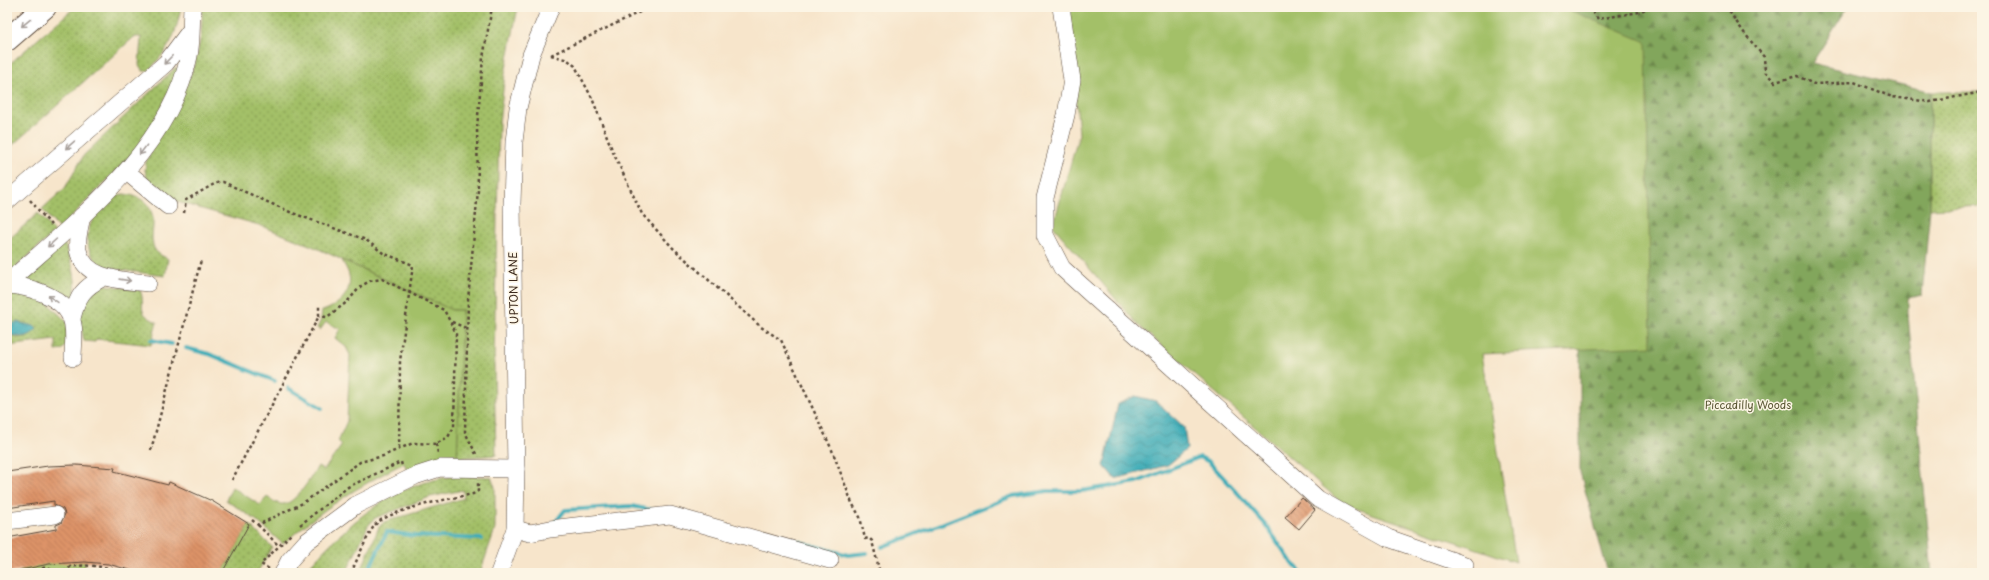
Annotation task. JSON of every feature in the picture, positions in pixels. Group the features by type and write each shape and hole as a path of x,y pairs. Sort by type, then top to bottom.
{"highway":[{"path":"7,40 46,7"}],"street":[{"path":"7,284 82,216 127,172 150,141 177,92 189,54 192,7"},
{"name":"UPTON LANE","path":"499,573 515,529 516,469 513,165 518,108 531,55 551,7"},
{"path":"1061,7 1072,80 1066,115 1045,198 1045,236 1062,268 1318,499 1388,538 1465,565"},
{"path":"7,200 166,63 191,29"},
{"path":"127,172 168,206"},
{"path":"82,216 78,239 78,250 88,269 104,277 148,283"},
{"path":"73,358 72,318 76,301 83,290 104,277"},
{"path":"7,284 26,287 42,292 62,306 72,318"},
{"path":"282,573 299,548 356,506 374,495 434,469 478,467 516,469"},
{"path":"7,522 55,515"},
{"path":"515,529 530,532 670,515 830,560"}],"path":[{"path":"351,573 375,525 385,518 430,503 473,494 478,491 478,456 465,432 468,300 478,190 477,128 483,58 492,7"},
{"path":"551,55 650,7"},
{"path":"1589,7 1598,19 1639,12 1650,7"},
{"path":"1726,7 1745,34 1764,57 1765,72 1775,82 1797,76 1814,84 1854,82 1892,97 1930,102 1982,92"},
{"path":"531,55 551,55 568,60 575,66 592,98 613,152 642,214 673,248 761,327 780,340 832,450 852,503 860,517 865,539 869,538 872,541 880,573"},
{"path":"184,213 186,200 216,183 223,182 290,212 366,240 383,253 413,265 400,361 400,450"},
{"path":"151,450 201,260"},
{"path":"258,525 303,503 360,462 400,450 414,443 436,444 448,437 454,427 456,333 452,322 444,310 382,279 370,281 361,286 347,302 328,317 319,316"},
{"path":"232,480 319,316 319,305"},
{"path":"452,322 468,329"},
{"path":"7,362 12,364"},
{"path":"252,520 278,545"},
{"path":"38,573 40,569 46,568 53,572 66,572 70,567 84,566 119,569 129,573"}],"green space":[{"path":"75,7 181,7 174,35 167,49 148,71 143,71 139,65 141,37 134,37 7,150 7,66"},
{"path":"202,7 518,7 505,74 499,123 494,364 496,455 457,458 462,310 452,310 312,246 259,225 174,201 147,178 145,170 146,162 192,70 198,51"},
{"path":"1068,7 1562,7 1646,42 1651,346 1482,354 1516,562 1343,504 1138,325 1053,226 1079,134"},
{"name":"Piccadilly Woods","path":"1478,7 1848,7 1812,63 1932,92 1930,102 1930,209 1922,295 1908,298 1908,315 1932,573 1608,573 1580,472 1580,272"},
{"path":"175,68 178,68 178,72 157,117 133,154 59,229 42,209 65,188 84,155"},
{"path":"1932,92 1982,92 1982,206 1930,209 1930,102"},
{"path":"123,194 139,198 144,201 150,209 153,220 152,241 154,248 158,253 168,259 165,276 107,268 96,260 90,250 88,239 90,227 95,216 102,206 112,198"},
{"path":"38,213 55,232 7,275 7,241"},
{"path":"64,243 74,274 75,299 73,307 22,283 26,276"},
{"path":"342,260 452,310 462,310 457,462 412,470 411,468 407,470 404,463 340,499 311,520 283,544 256,520 226,500 232,487 260,505 267,497 280,504 289,502 294,499 303,488 318,466 324,470 342,445 338,441 347,421 350,355 346,347 335,338 340,329 326,322 320,330 317,328 321,320 322,311 338,303 349,288 350,282 348,271"},
{"path":"99,284 140,290 143,312 157,322 151,345 96,339 95,342 84,341 79,317 79,309"},
{"path":"14,292 48,303 67,322 66,346 62,350 56,351 56,340 7,346 7,333 18,338 28,336 34,326 17,322 7,326 7,294"},
{"path":"457,476 491,477 495,487 495,529 480,573 360,573 379,527 384,522 464,498 463,490 430,497 375,518 368,526 346,573 290,573 296,564 306,570 338,536 355,521 392,496 412,487 434,480"},
{"path":"249,524 272,547 257,573 222,573"},
{"path":"85,562 85,569 88,569 87,573 19,573 35,566"}],"water":[{"path":"17,322 34,326 37,329 30,335 23,337 7,333 7,326"},
{"path":"1135,396 1156,401 1184,427 1187,449 1168,465 1115,479 1104,466 1118,404"}],"building":[{"path":"76,465 115,468 114,471 168,485 169,482 212,501 249,524 222,573 141,573 108,564 85,562 49,564 7,573 7,538 56,529 56,525 61,523 65,514 63,509 54,505 54,501 7,508 7,472 48,466"},
{"path":"1302,498 1315,510 1299,529 1285,517"}],"waterway":[{"path":"151,340 172,344"},
{"path":"186,348 209,354 275,381"},
{"path":"288,388 322,408"},
{"path":"882,547 1013,496 1048,491 1081,491 1137,482 1200,457 1209,462 1265,524 1292,563 1302,573"},
{"path":"554,524 565,510 631,506 652,510"},
{"path":"759,531 848,555 867,553"},
{"path":"367,573 387,532 416,536 482,539"}]}
